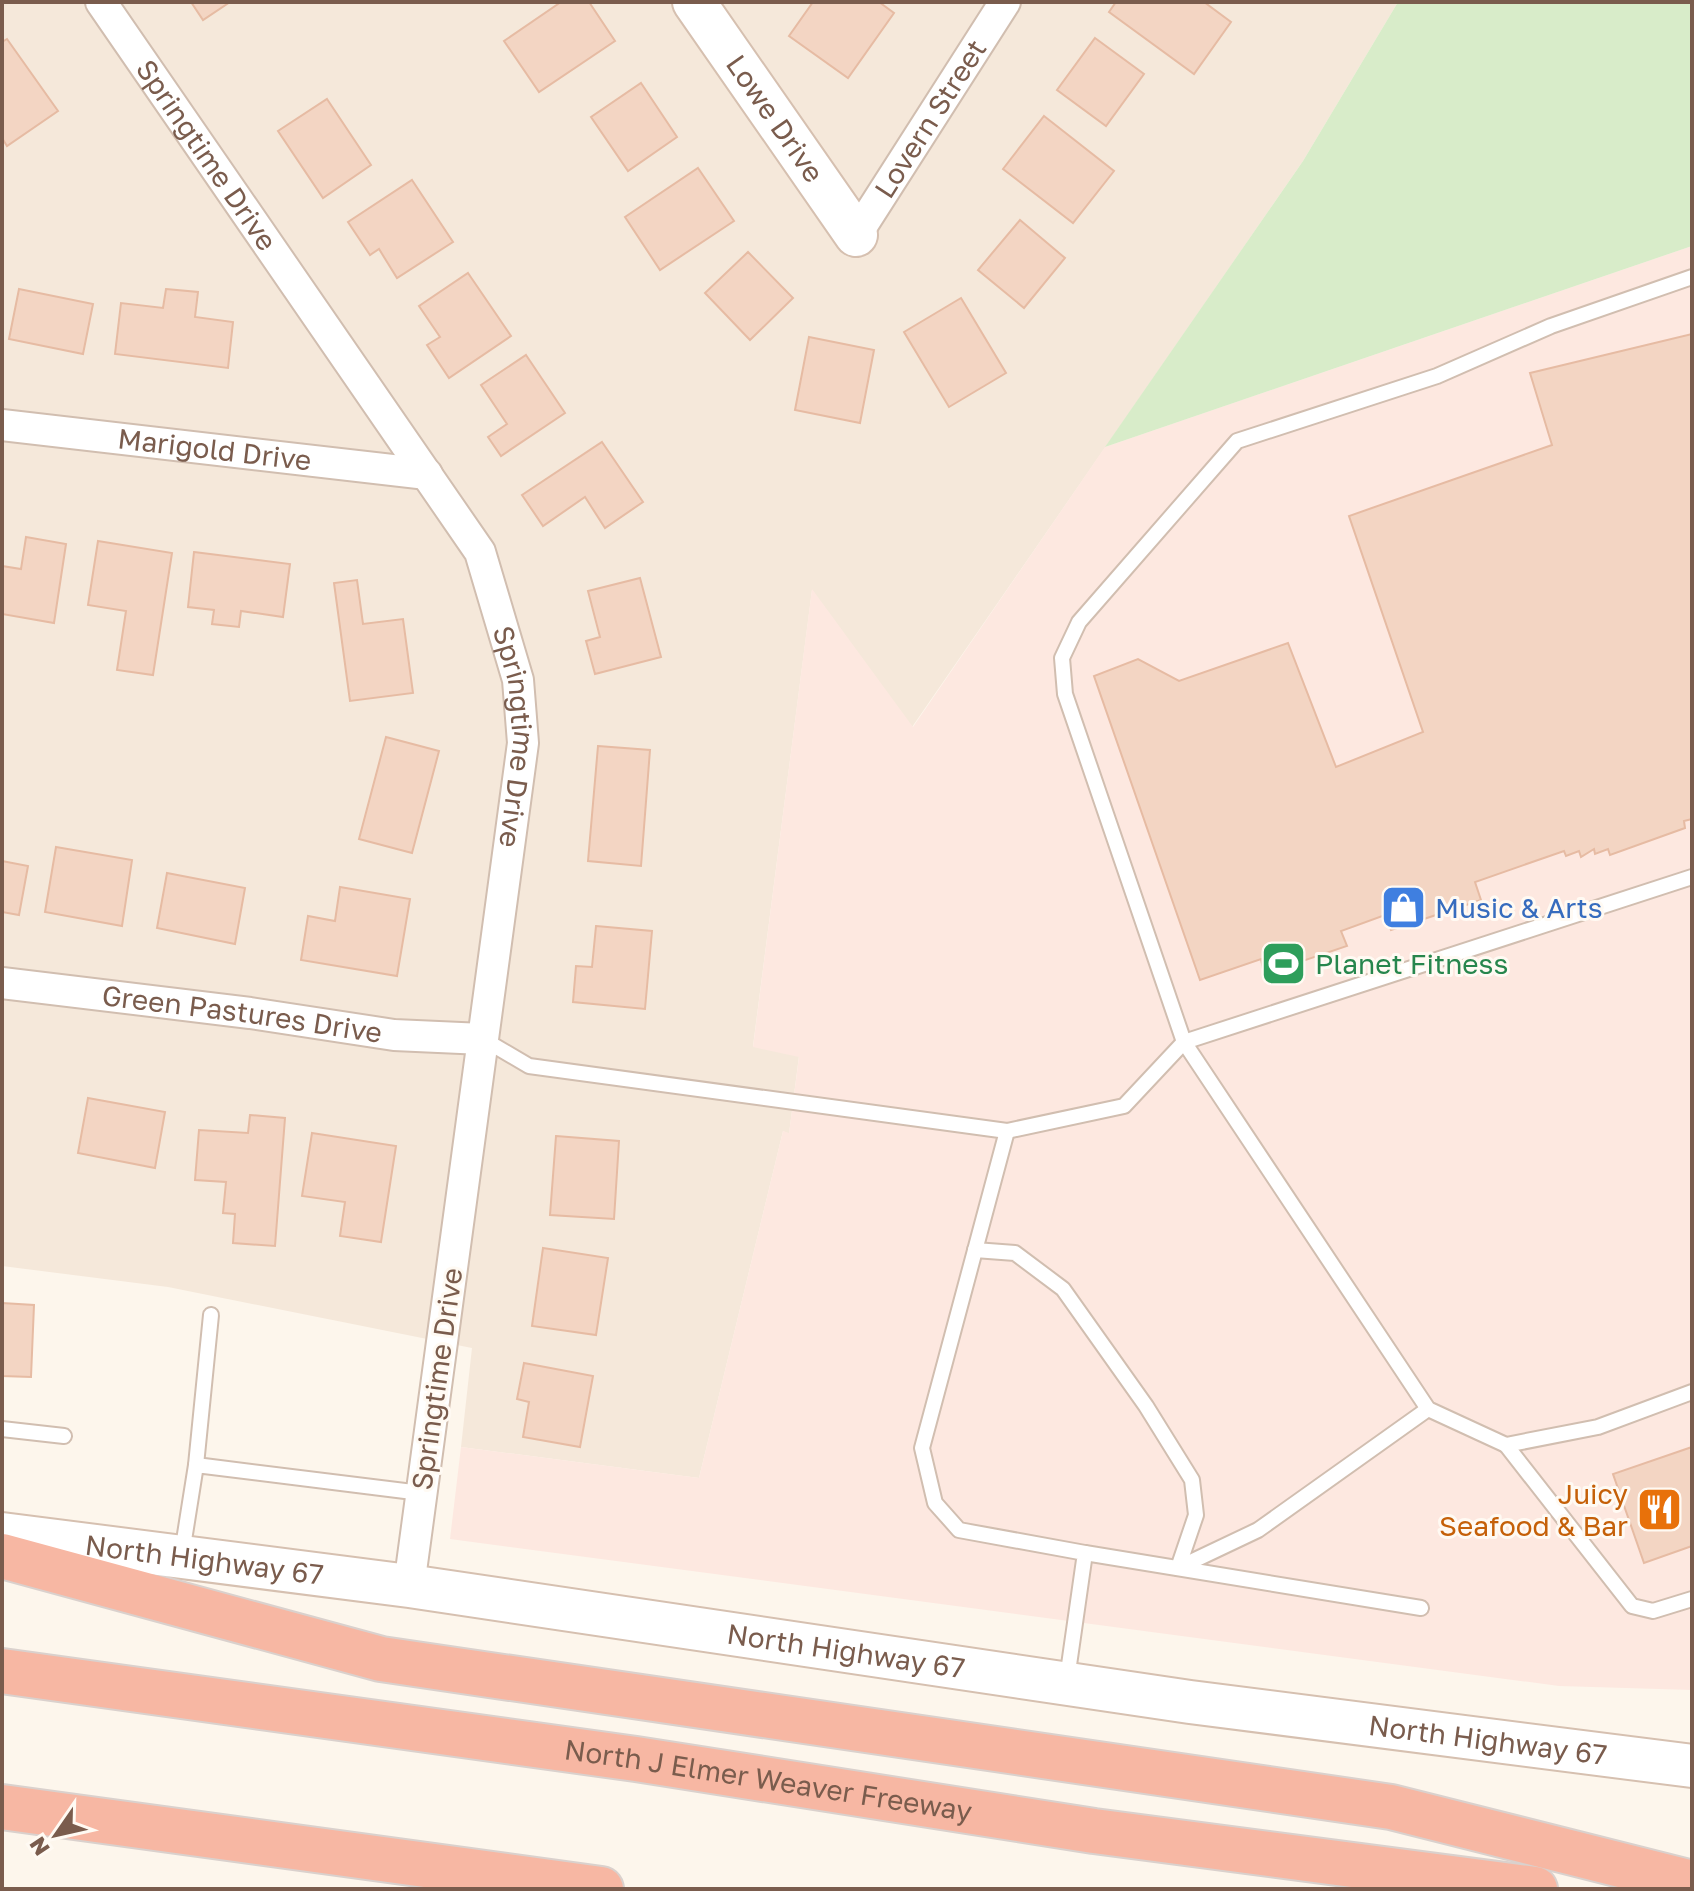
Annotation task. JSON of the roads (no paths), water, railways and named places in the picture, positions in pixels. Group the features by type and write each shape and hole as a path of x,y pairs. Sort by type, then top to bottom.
{"highway":[{"path":"2,1556 381,1659 1391,1807 1692,1883"},
{"name":"North J Elmer Weaver Freeway","path":"2,1671 636,1759 1079,1829 1535,1889"},
{"path":"2,1807 601,1889"}],"main road":[{"name":"Lowe Drive","path":"694,2 856,235"},
{"name":"North Highway 67","path":"2,1534 409,1586 1067,1684 1692,1766"}],"street":[{"name":"Springtime Drive","path":"101,2 480,552 518,680 523,743 409,1586"},
{"name":"Lovern Street","path":"856,235 1005,2"},
{"name":"Marigold Drive","path":"2,425 427,474"},
{"name":"Green Pastures Drive","path":"2,983 250,1013 394,1035 483,1039"}],"lane":[{"path":"1692,277 1551,326 1437,376 1237,441 1079,622 1062,658 1065,694 1184,1042 1428,1409 1506,1445 1632,1606 1653,1611 1692,1599"},
{"path":"483,1039 529,1066 1007,1131 1124,1106 1184,1042 1692,877"},
{"path":"1007,1131 922,1448 935,1503 959,1530 1421,1608"},
{"path":"975,1250 1015,1253 1063,1289 1146,1406 1192,1480 1196,1515 1178,1568"},
{"path":"181,1557 196,1465 211,1315"},
{"path":"1506,1445 1598,1427 1692,1392"},
{"path":"1178,1568 1258,1530 1428,1409"},
{"path":"2,1429 64,1436"},
{"path":"196,1465 421,1493"},
{"path":"1067,1684 1085,1553"}],"place":[{"name":"Music & Arts","path":"1404,908"},
{"name":"Planet Fitness","path":"1284,964"},
{"name":"Juicy Seafood & Bar","path":"1659,1510"}]}
